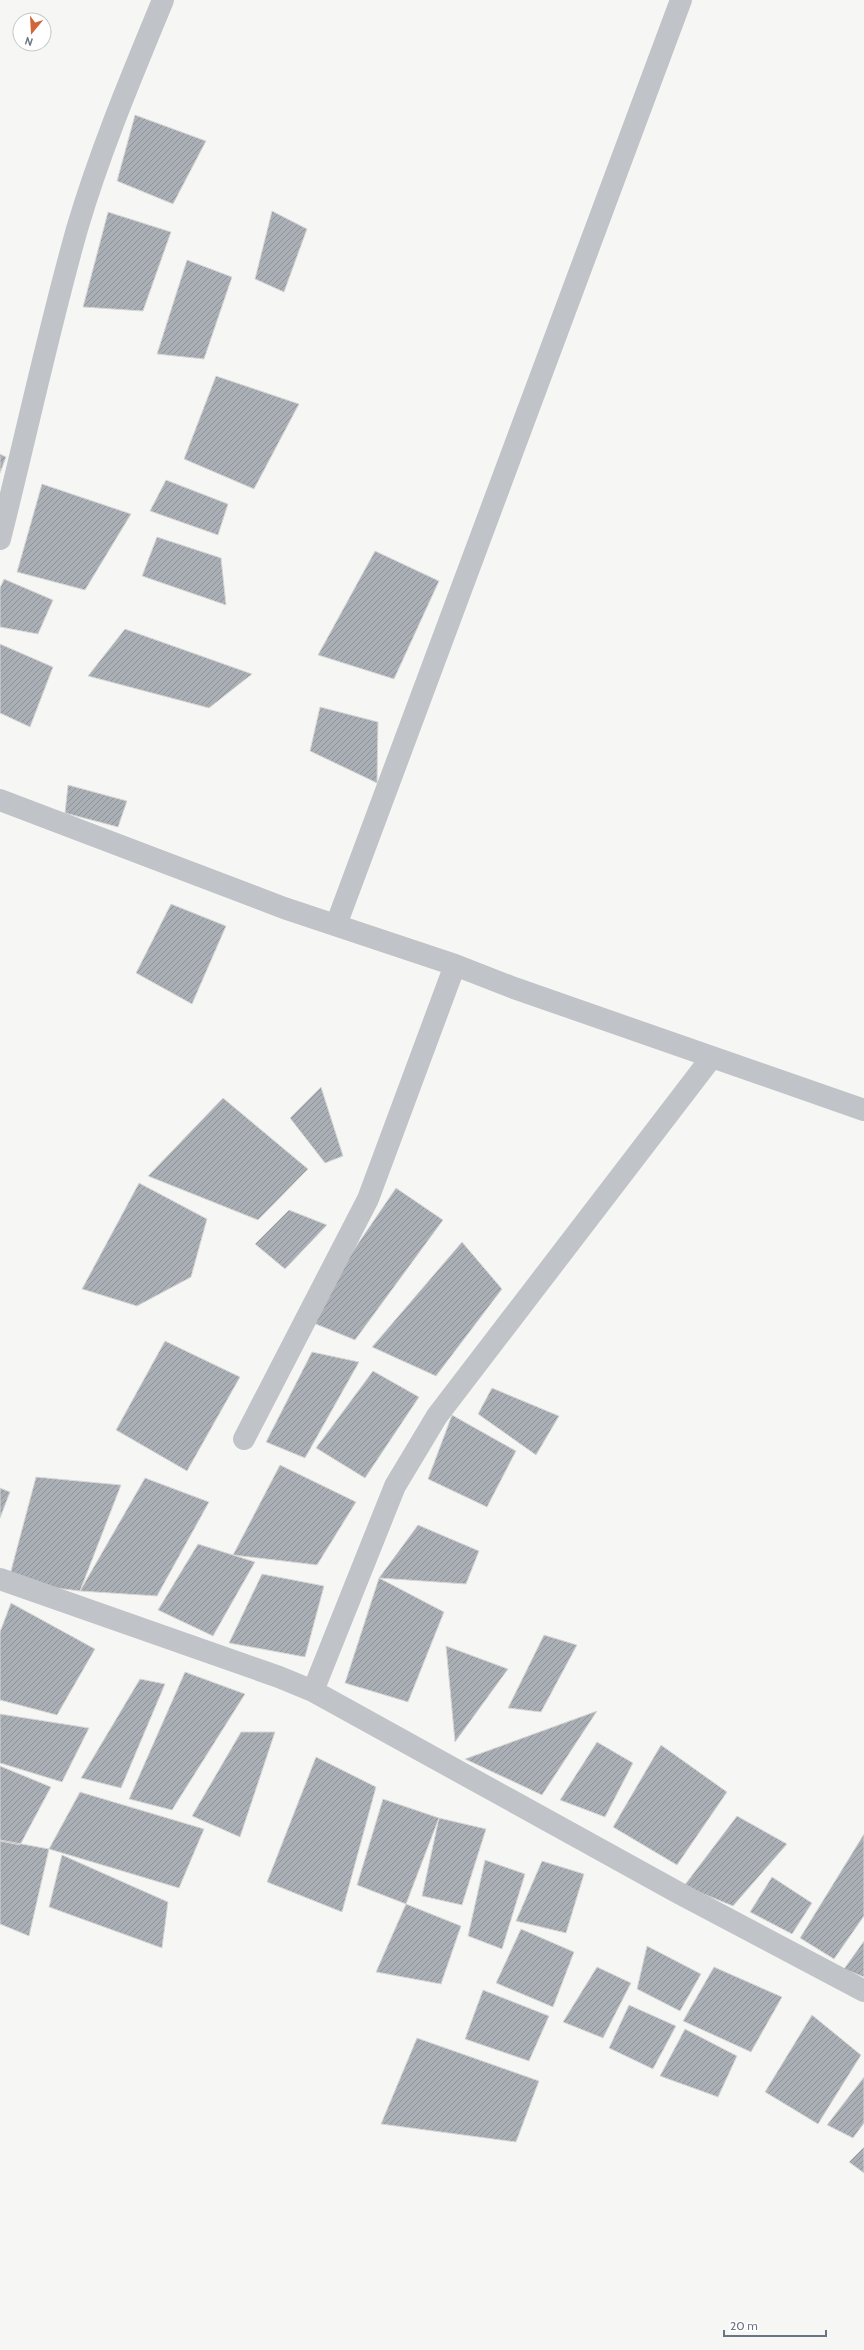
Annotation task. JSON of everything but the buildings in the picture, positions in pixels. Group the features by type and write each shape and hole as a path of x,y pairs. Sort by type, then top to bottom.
{"street":[{"path":"0,539 45,348 78,228 117,112 163,0"},
{"path":"336,926 680,0"},
{"path":"0,800 284,908 455,965 864,1110"},
{"path":"244,1439 368,1199 455,965"},
{"path":"313,1691 395,1486 437,1416 712,1057"},
{"path":"0,1579 272,1674 313,1691 677,1892 864,1991"}]}
